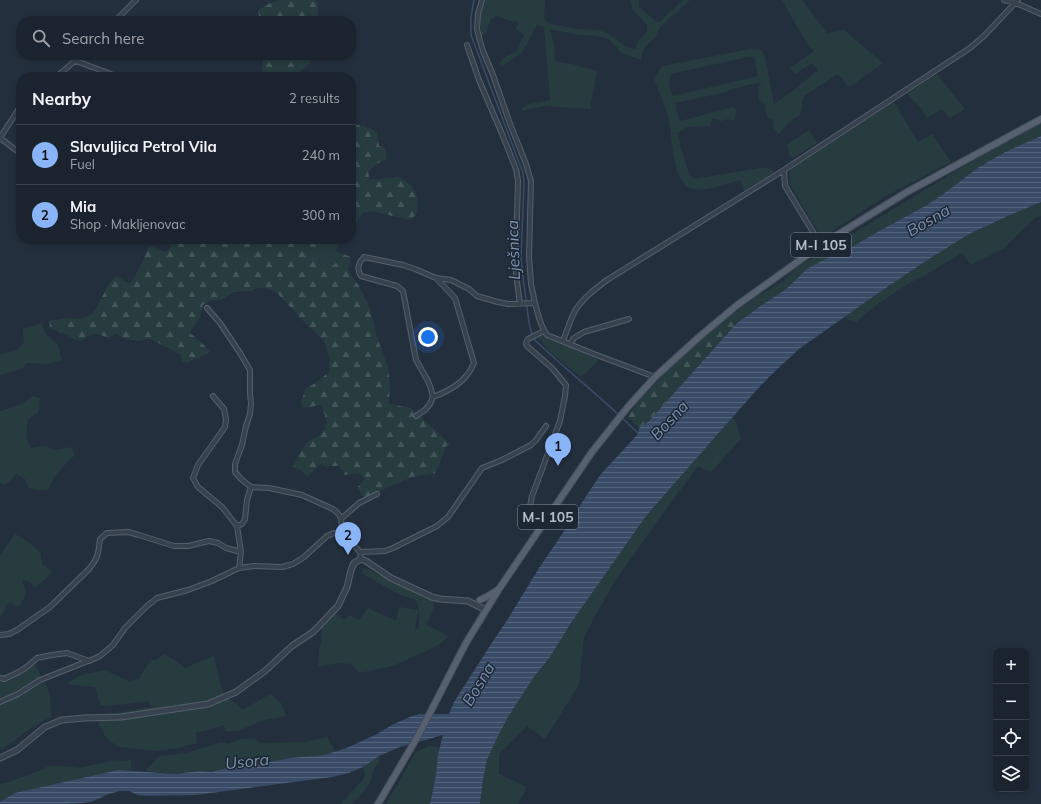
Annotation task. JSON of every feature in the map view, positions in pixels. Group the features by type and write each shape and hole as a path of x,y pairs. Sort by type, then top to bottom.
{"main road":[{"name":"M-I 105","path":"378,804 418,736 466,643 486,609 592,452 627,408 655,377 699,336 736,306 821,245 907,192 1041,119"},
{"path":"480,600 499,589"}],"street":[{"path":"120,16 136,0"},
{"path":"482,0 478,14 477,29 482,51 493,75 532,181 529,256 531,284 533,303 544,331 547,335 554,339 563,341 655,377"},
{"path":"1004,0 1017,1 1041,14"},
{"path":"563,341 575,312 580,305 586,297 607,280 784,170 970,48 984,36 1017,1"},
{"path":"467,45 516,169 518,181 516,274 521,304"},
{"path":"62,72 76,61 106,72"},
{"path":"16,116 0,138 16,150"},
{"path":"784,170 785,186 821,245"},
{"path":"416,416 430,404 433,397 428,381 416,360 402,291 397,286 361,276 359,266 364,257 374,258 415,269 436,278 451,280 469,289 477,296 487,299 508,304 533,303"},
{"path":"433,397 447,392 463,380 471,370 474,363 455,298 436,278"},
{"path":"207,308 220,323 250,370 250,394 252,403 242,445 234,464 235,472 251,487 269,488 302,495 333,509 341,519 341,534"},
{"path":"570,344 574,338 584,332 629,319"},
{"path":"544,331 528,339 526,343 527,346 552,368 566,385 560,421 532,496 530,508 547,519"},
{"path":"213,396 224,409 226,419 225,427 198,465 193,478 198,487 222,507 237,526 241,552 239,568"},
{"path":"360,552 385,551 437,526 448,517 482,468 502,460 531,445 546,426"},
{"path":"237,526 242,524 245,519 247,500 251,487"},
{"path":"341,519 359,503 377,494"},
{"path":"0,635 9,634 17,630 50,607 94,563 98,557 100,538 107,533 128,532 174,546 188,546 208,541 218,543 226,548 241,552"},
{"path":"0,702 18,694 40,680 100,656 113,645 125,628 157,598 188,590 212,581 239,568 254,566 282,567 293,564 304,557 327,536 334,533 341,534 351,542 360,552 361,559"},
{"path":"361,559 391,578 432,597 440,600 480,600 485,603 486,609"},
{"path":"0,758 17,750 45,727 62,720 120,717 208,704 236,692 265,671 292,646 313,632 338,606 347,587 350,570 354,563 361,559"},
{"path":"468,601 486,609"},
{"path":"0,678 4,679 18,672 37,658 52,654 67,654 89,661"}],"green space":[{"path":"315,0 318,3 318,16 259,16 258,10 274,1"},
{"path":"485,0 545,0 544,19 550,24 578,29 599,30 609,34 626,47 636,49 638,41 647,32 647,25 632,9 630,0 639,0 639,7 658,23 683,0 690,0 660,27 656,36 643,50 641,60 620,52 607,38 579,35 550,29 554,45 555,61 597,71 590,109 544,106 522,111 522,108 529,104 550,100 544,27 537,25 523,50 502,66 500,63 504,58 516,52 524,35 516,29 519,22 510,21 496,16 490,20 487,31 481,38 481,14"},
{"path":"782,0 802,0 827,33 844,30 883,63 849,87 838,74 804,96 800,115 787,124 779,134 774,128 773,120 767,118 765,104 759,99 758,88 761,84 760,82 732,89 727,92 676,103 676,109 680,121 734,107 736,111 734,121 728,119 721,121 712,118 710,126 688,127 677,133 689,174 694,179 759,168 768,168 775,172 744,191 740,180 703,190 692,189 685,185 676,168 670,124 654,79 662,66 750,49 761,50 765,56 774,104 818,70 812,63 795,74 790,68 814,51 808,46","holes":["748,57 754,57 758,76 673,96 669,83 671,74"]},
{"path":"263,60 311,60 310,63 300,72 262,72"},
{"path":"937,74 965,109 950,118 942,109 927,118 920,107 907,94"},
{"path":"894,102 918,142 932,134 951,162 886,196 824,236 821,235 789,183 790,171"},
{"path":"1041,123 1041,136 1007,151 980,167 925,206 844,252 825,259 807,269 785,290 736,324 733,320 718,325 759,295 782,282 796,268 964,166"},
{"path":"356,125 364,126 377,132 379,146 386,148 386,159 375,165 368,172 370,180 399,177 411,185 417,196 418,212 411,220 370,211 363,213 356,223"},
{"path":"809,130 817,143 793,158 790,156 787,145"},
{"path":"1041,202 1041,216 1035,218 1003,249 971,265 962,253 913,281 879,303 856,322 844,317 926,261 969,234"},
{"path":"171,244 325,244 319,261 329,265 334,265 343,254 351,257 348,270 359,286 370,308 377,337 388,367 390,383 389,404 411,408 451,445 446,446 436,473 412,477 364,498 357,488 365,479 359,473 345,475 339,466 330,466 327,468 321,463 307,477 301,470 293,467 300,452 307,442 318,436 325,428 326,418 321,405 303,408 301,403 305,390 329,372 330,360 324,341 278,294 266,288 256,288 252,291 234,292 223,299 209,301 203,305 200,317 190,332 210,352 187,363 182,361 180,354 150,339 137,341 126,339 116,334 110,338 94,333 80,341 50,328 49,321 68,318 81,319 91,315 109,284 116,276 130,284 139,269 148,248 152,246 166,252 170,249"},
{"path":"325,244 338,244 335,251 343,254 334,265 329,265 319,261"},
{"path":"733,320 736,324 649,421 639,428 627,417 641,399 666,372 718,325"},
{"path":"42,323 46,334 58,345 62,360 47,364 27,363 22,369 0,375 0,355 17,349 24,343 23,329"},
{"path":"542,336 599,360 581,377 551,353 538,337"},
{"path":"32,396 40,398 39,411 28,420 26,437 31,448 45,446 57,450 71,447 75,455 56,475 48,490 36,490 27,487 25,479 16,473 13,479 4,485 0,482 0,411 20,405"},
{"path":"734,416 741,439 711,472 698,466 613,584 584,637 579,685 545,739 527,726 499,754 499,774 527,787 518,804 480,804 487,760 508,717 534,677 550,657 571,623 646,516"},
{"path":"15,534 30,543 41,553 42,564 52,571 47,578 35,588 30,582 24,580 22,583 26,594 22,602 16,607 10,602 6,604 5,610 0,617 0,555"},
{"path":"364,568 415,591 435,596 430,618 426,625 449,636 437,646 393,666 359,673 351,664 338,663 318,667 319,649 322,637 321,624 335,613 344,620 350,615 359,620 368,608 396,621 399,607 418,610 415,629 418,629 419,610 416,600 400,595 361,573"},
{"path":"165,654 185,669 214,656 224,694 243,710 270,694 281,703 286,716 265,720 237,731 225,731 224,725 196,732 197,743 179,748 156,751 119,747 105,736 96,715 152,707 148,701 109,706 100,705 95,687 70,685 68,683 84,674 105,670 129,681 139,679 150,660 155,660"},
{"path":"35,665 50,693 51,717 34,726 1,750 0,675 17,674"},
{"path":"328,737 335,752 325,755 290,758 260,764 234,766 211,772 200,771 175,774 145,771 159,756 186,753 221,742 228,744 242,739 254,738 260,743 305,742"},
{"path":"429,746 439,747 436,775 430,804 386,804 416,752"},
{"path":"379,756 379,763 374,768 369,785 352,804 340,804 362,781 365,775 363,767"},
{"path":"114,760 131,760 132,771 118,770 15,793 0,802 0,784 49,766 79,768"}],"water":[{"name":"Bosna","path":"1041,136 1041,202 969,234 877,294 799,349 753,394 646,516 571,623 550,657 534,677 508,717 487,760 480,804 430,804 436,775 438,754 443,735 397,748 379,756 363,767 349,773 332,777 196,795 148,796 138,795 129,791 120,791 91,802 66,804 0,804 0,802 15,793 118,770 175,774 200,771 211,772 234,766 260,764 290,758 325,755 349,747 412,716 420,714 449,714 454,702 601,474 638,434 639,428 649,421 736,324 785,290 807,269 825,259 844,252 925,206 979,167 1007,151"}],"waterway":[{"name":"Lješnica","path":"474,0 471,17 471,35 523,173 524,183 521,258 531,332 536,341 619,415"},
{"name":"Lješnica","path":"622,418 639,434"}],"place":[{"name":"Slavuljica Petrol Vila","path":"558,466"},
{"name":"Mia","path":"348,555"}],"water label":[{"name":"Usora","path":"247,761"}]}
